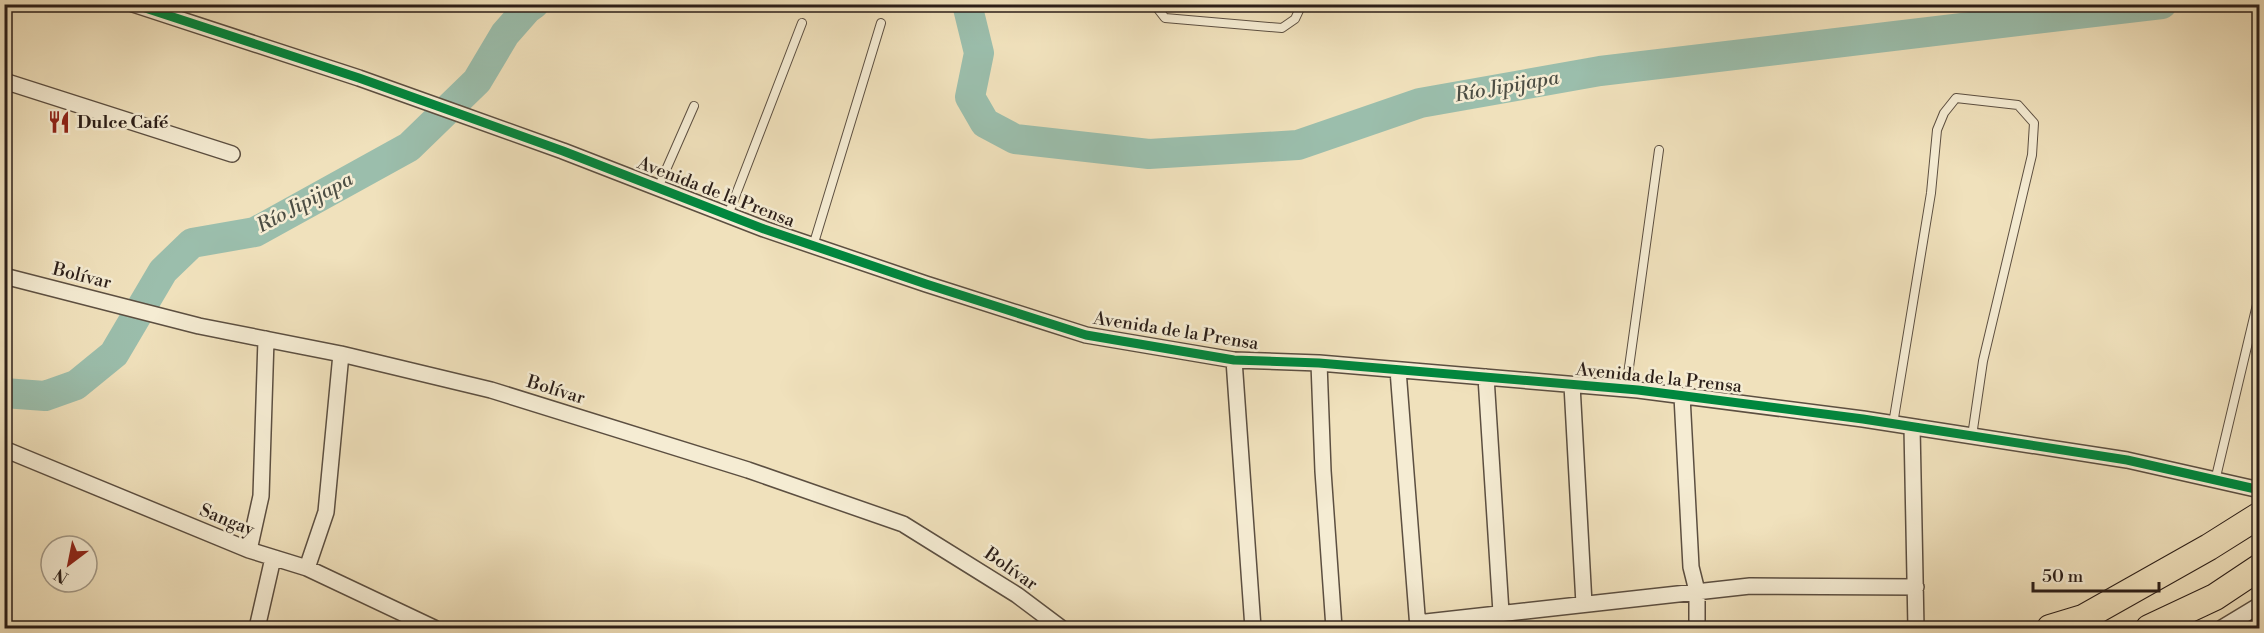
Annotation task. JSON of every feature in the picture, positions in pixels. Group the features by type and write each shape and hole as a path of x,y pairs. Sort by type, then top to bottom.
{"highway":[{"path":"2050,628 2086,623 2259,515"},
{"path":"2149,628 2215,597 2259,567"}],"street":[{"name":"Avenida de la Prensa","path":"134,4 435,105 564,151 813,246 1086,335 1234,360 1319,363 1626,389 1682,396 1893,424 2127,460 2215,482 2259,490"},
{"path":"4,81 232,154"},
{"name":"Bolívar","path":"4,276 199,327 341,354 491,390 748,470 903,524 1007,589 1061,628"},
{"path":"249,550 261,495 266,339"},
{"path":"307,568 326,512 341,354"},
{"path":"1234,360 1253,628"},
{"path":"1319,363 1323,471 1334,628"},
{"path":"1398,370 1417,626 1502,621 1584,604 1750,586 1916,587"},
{"path":"1486,377 1502,621"},
{"path":"1572,385 1584,604"},
{"path":"1682,396 1691,567 1697,591 1697,628"},
{"path":"1912,427 1916,628"},
{"name":"Sangay","path":"4,449 249,550 307,568 434,628"},
{"path":"257,628 273,558"},
{"path":"2222,628 2259,605"}],"lane":[{"path":"1154,4 1165,18 1282,28 1295,19 1302,4"},
{"path":"728,215 802,22"},
{"path":"813,246 881,23"},
{"path":"1893,424 1931,193 1937,130 1944,113 1956,98 2018,105 2034,123 2032,155 1983,361 1972,436"},
{"path":"658,188 694,106"},
{"path":"1626,389 1659,150"},
{"path":"2215,482 2259,292"}],"waterway":[{"name":"Río Jipijapa","path":"4,393 45,396 76,385 114,354 163,271 192,243 255,232 409,147 477,81 505,34 534,4"},
{"name":"Río Jipijapa","path":"967,4 979,53 970,97 985,123 1015,139 1149,154 1298,145 1420,103 1600,71 2162,4"}],"cycle path":[{"path":"133,4 359,78 563,151 764,229 1086,335 1234,360 1319,363 1638,390 1863,419 2127,460 2260,490"}],"place":[{"name":"Dulce Café","path":"59,122"}]}
